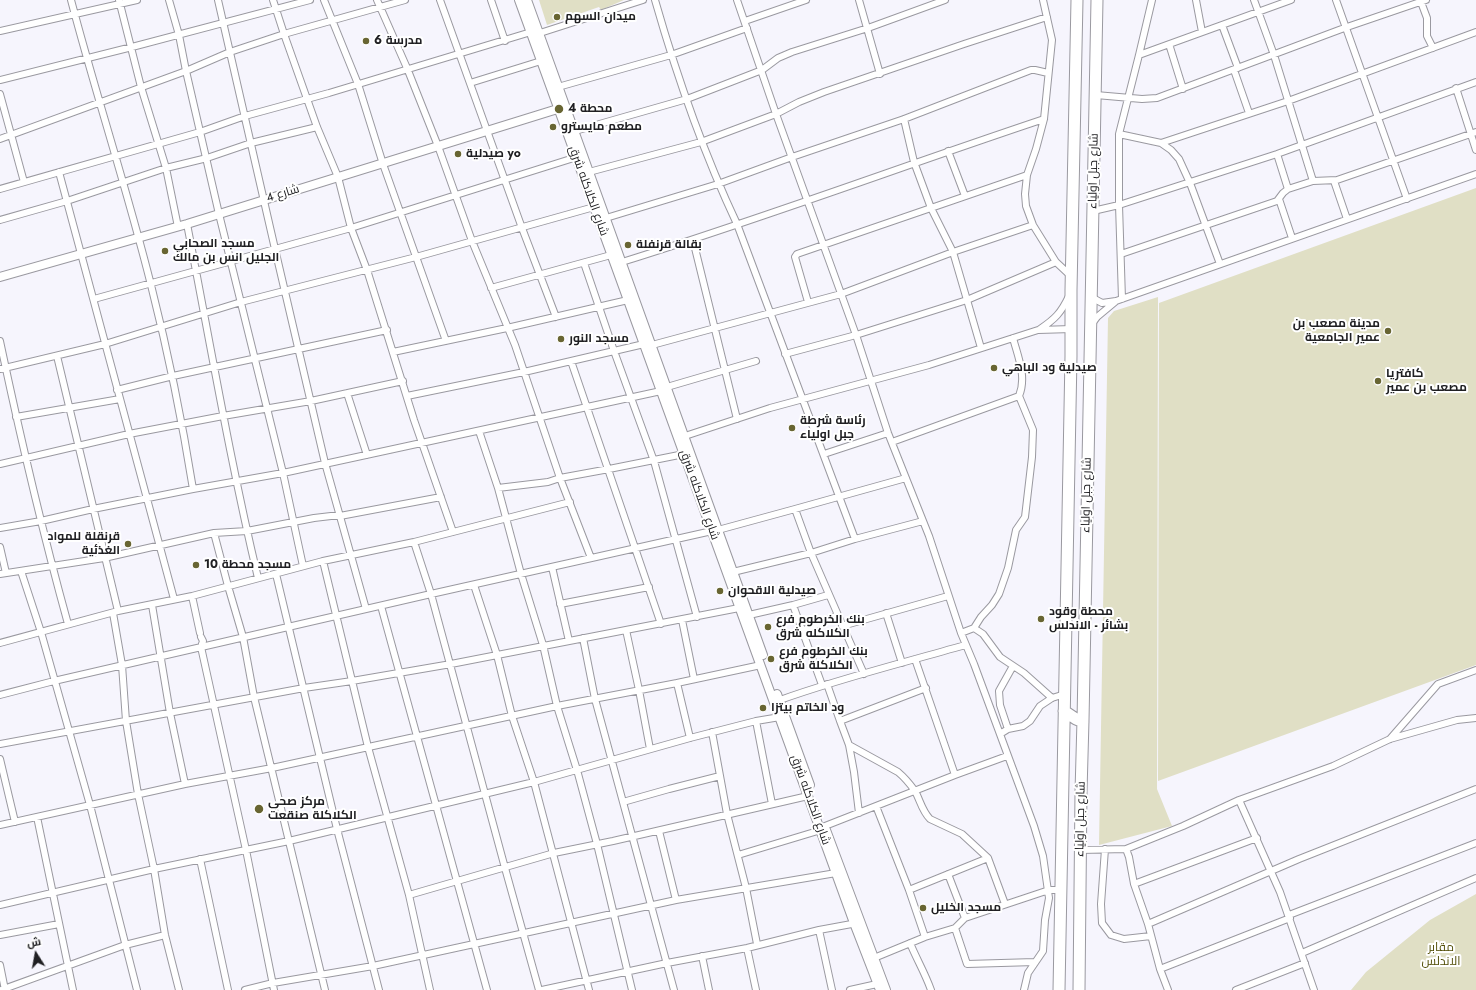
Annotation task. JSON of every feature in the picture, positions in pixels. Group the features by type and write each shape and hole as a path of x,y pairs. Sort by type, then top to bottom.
{"highway":[{"name":"شارع جبل اولياء","path":"1058,990 1065,694 1077,0"},
{"name":"شارع جبل اولياء","path":"1079,990 1080,850 1097,0"},
{"path":"1064,711 1083,722"},
{"path":"1064,738 1082,745"}],"street":[{"path":"71,0 151,283 173,376 193,489"},
{"path":"0,31 119,2 137,0"},
{"path":"170,0 219,214 283,473 303,566"},
{"path":"218,0 325,463 366,609"},
{"path":"273,0 317,127 338,177 351,228 367,270 422,443 453,532"},
{"path":"0,80 277,10 310,0"},
{"path":"324,0 358,84 383,164 446,341"},
{"path":"0,139 186,71 230,52 379,3 405,0"},
{"path":"440,0 522,228 556,317"},
{"path":"491,0 506,41"},
{"name":"شارع الكلاكله شرق","path":"520,0 541,61 574,131 622,262 684,454 733,572 780,700 878,987"},
{"name":"شارع الكلاكله شرق","path":"527,0 558,87 562,108 594,207 628,300 648,344"},
{"path":"540,33 643,0"},
{"path":"655,0 671,55 701,142 718,184 737,224 855,539"},
{"path":"738,0 776,114 856,335 888,433 923,521 961,633 1034,826 1043,856 1049,890 1049,906 1045,920 1043,951 1028,973 1024,990"},
{"path":"745,21 806,0"},
{"path":"859,0 880,74"},
{"path":"574,131 687,99 762,70 778,58 792,52 868,28 945,0"},
{"path":"1043,0 1052,40 1044,118 1036,149 1026,175 1026,206 1033,225 1056,262 1072,277"},
{"path":"1090,326 1097,318 1119,300 1121,254 1119,134 1140,55 1152,0"},
{"path":"1196,0 1202,32"},
{"path":"1254,0 1274,55 1301,144 1314,180"},
{"path":"1140,55 1291,0"},
{"path":"1336,0 1407,199"},
{"path":"1096,95 1128,98 1157,98 1424,1 1427,18 1427,36 1433,48"},
{"path":"119,2 132,47 141,87 159,143 196,271 223,416 258,578"},
{"path":"379,3 438,146 472,241 524,372 560,478 591,558"},
{"path":"589,172 701,142 776,114 799,102 964,44 1047,17"},
{"path":"1222,25 1249,114"},
{"path":"558,87 671,55 747,28"},
{"path":"0,189 200,132 245,116 358,84 407,68 506,41 531,32"},
{"path":"1161,143 1288,101 1433,48 1476,34"},
{"path":"1169,44 1182,89"},
{"path":"470,83 541,61"},
{"path":"606,218 718,184 792,156 904,118 1031,70 1048,73"},
{"path":"1093,211 1119,205 1190,183 1276,154 1476,82"},
{"path":"1456,88 1473,133 1476,150"},
{"path":"0,94 24,182"},
{"name":"شارع 4","path":"0,277 138,239 562,108"},
{"path":"904,118 914,162 931,208 953,252 981,348"},
{"path":"622,262 693,240 808,201 914,162 1044,118"},
{"path":"0,220 67,201 166,168 207,158 251,143 317,127"},
{"path":"1121,254 1274,202 1288,189 1314,180 1334,181 1393,162 1473,133"},
{"path":"1119,134 1161,143 1171,150 1178,159 1190,183 1220,264"},
{"path":"948,151 965,196"},
{"path":"1276,154 1288,189"},
{"path":"94,299 351,228 577,157"},
{"path":"59,172 174,599"},
{"path":"1091,297 1102,303 1119,300 1476,174"},
{"path":"808,302 796,255 1026,175"},
{"path":"1334,181 1347,219"},
{"path":"1279,198 1292,238"},
{"path":"3,369 105,344 241,302 416,257 594,207"},
{"path":"407,396 524,372 648,344 841,294 953,252 1033,225"},
{"path":"693,240 736,419"},
{"path":"491,288 611,255"},
{"path":"785,354 856,335 967,300 1056,262"},
{"path":"584,263 654,461 697,617"},
{"path":"685,436 802,399 871,381 1038,330 1052,321 1063,309 1071,290"},
{"path":"393,352 628,300"},
{"path":"1038,330 1072,329"},
{"path":"117,390 173,376 387,330"},
{"path":"961,633 974,628 999,594 1008,568 1016,530 1025,517 1032,457 1033,430 1019,396 1022,389 1023,376 1013,338"},
{"path":"0,341 3,369 68,624"},
{"path":"57,356 79,446 115,612 122,666 126,721 138,794 154,869 165,935 179,990"},
{"path":"571,361 661,624"},
{"path":"0,528 41,521 237,480 283,473 480,431 664,389 756,362"},
{"path":"0,464 129,434 402,382"},
{"name":"شارع الكلاكله شرق","path":"664,389 685,436 739,608 808,796 823,828 836,873 857,923 874,958 886,990"},
{"path":"347,393 367,454"},
{"path":"892,442 1019,396"},
{"path":"16,417 120,399"},
{"path":"480,431 507,518 521,574 543,645 557,706 578,770 632,990"},
{"path":"824,454 888,433"},
{"path":"498,488 548,482 560,478 684,454"},
{"path":"0,695 243,637 715,530 906,478"},
{"path":"0,547 3,573 21,571 104,558 214,533 247,531 293,522 340,516 441,497"},
{"path":"0,643 115,612 192,596 323,561 414,542 570,502"},
{"path":"796,509 811,553 828,595 864,674"},
{"path":"733,572 811,553 855,539 923,521"},
{"path":"214,533 243,637 254,698 325,990"},
{"path":"414,542 451,664 505,868 541,990 667,963 747,948 757,944 857,923"},
{"path":"323,561 335,616 368,747 409,895 421,956 430,990"},
{"path":"552,567 569,641"},
{"path":"21,571 41,632 90,805 137,990"},
{"path":"276,574 378,990"},
{"path":"474,585 496,655 512,716 534,782 589,990"},
{"path":"560,604 649,586"},
{"path":"749,615 828,595"},
{"path":"192,596 203,641 201,647 213,705 246,850 274,987"},
{"path":"842,626 948,596"},
{"path":"152,605 170,713 185,784"},
{"path":"793,605 802,631 849,745 859,813"},
{"path":"381,606 487,990"},
{"path":"0,744 304,688 451,664 739,608"},
{"path":"886,613 902,663"},
{"path":"802,631 838,615"},
{"path":"682,620 694,679"},
{"path":"974,628 984,634 1000,657 1052,698"},
{"path":"626,630 650,749"},
{"path":"583,638 595,699 674,990"},
{"path":"780,700 824,684 864,674 965,644"},
{"path":"915,659 955,775"},
{"path":"0,825 185,784 272,768 557,706 761,665"},
{"path":"1008,729 1000,705 999,691 1013,666"},
{"path":"1390,739 1438,684 1476,670"},
{"path":"677,683 690,738"},
{"path":"840,721 926,688"},
{"path":"1000,734 1008,729 1023,726 1030,721 1040,706 1052,698 1065,694"},
{"path":"0,905 109,879 246,850 436,806 534,782 712,732 756,721 780,717"},
{"path":"1080,850 1126,849 1183,826 1239,800 1333,766 1390,739 1457,720 1476,718"},
{"path":"756,721 772,804"},
{"path":"712,732 727,814 746,888 757,944"},
{"path":"849,745 898,772 915,791 926,815 930,819 962,834 988,858 1005,904"},
{"path":"738,855 823,828 955,775 1007,756"},
{"path":"0,759 15,822"},
{"path":"623,802 669,788 720,776"},
{"path":"1148,924 1272,871 1476,789"},
{"path":"409,895 554,853 659,831 808,796"},
{"path":"1239,800 1245,816 1272,871 1314,990"},
{"path":"876,806 909,890 925,937"},
{"path":"37,817 73,990"},
{"path":"659,831 676,900"},
{"path":"1134,884 1257,838"},
{"path":"1160,969 1289,916 1476,843"},
{"path":"1105,849 1101,911 1102,923 1111,934 1124,939 1151,936"},
{"path":"1126,849 1134,884 1148,924 1160,969 1168,990"},
{"path":"909,890 988,858"},
{"path":"200,859 228,990"},
{"path":"245,990 274,987 322,975 421,956 523,932 676,900 836,873"},
{"path":"948,874 965,918"},
{"path":"1302,953 1476,878"},
{"path":"874,958 925,937 955,928 965,918 1049,890 1060,890"},
{"path":"0,935 59,924"},
{"path":"955,928 967,964 1036,962"},
{"path":"819,930 832,990"},
{"path":"0,966 4,990 125,945 165,935"},
{"path":"910,943 920,966 924,970 931,990"},
{"path":"747,948 756,990"},
{"path":"702,956 710,990"},
{"path":"1236,990 1305,963"},
{"path":"850,990 878,987"}],"green space":[{"name":"ميدان السهم","path":"539,0 624,0 601,10 599,7 547,25"},
{"path":"1476,188 1476,665 1158,781 1159,303"},
{"path":"1158,297 1157,789 1172,826 1099,845 1108,318 1114,311"},
{"name":"مقابر الاندلس","path":"1476,894 1476,990 1351,990 1366,972 1430,920"}],"place":[{"name":"ميدان السهم","path":"557,17"},
{"name":"مدرسة 6","path":"366,41"},
{"name":"محطة 4","path":"559,109"},
{"name":"مطعم مايسترو","path":"553,127"},
{"name":"صيدلية yo","path":"458,154"},
{"name":"بقالة قرنفلة","path":"628,245"},
{"name":"مسجد الصحابي الجليل انس بن مالك","path":"165,251"},
{"name":"مدينة مصعب بن عمير الجامعية","path":"1388,331"},
{"name":"مسجد النور","path":"561,339"},
{"name":"صيدلية ود الباهي","path":"994,368"},
{"name":"كافتريا مصعب بن عمير","path":"1378,381"},
{"name":"رئاسة شرطة جبل اولياء","path":"792,428"},
{"name":"قرنقلة للمواد الغذئية","path":"128,544"},
{"name":"مسجد محطة 10","path":"196,565"},
{"name":"صيدلية الاقحوان","path":"720,591"},
{"name":"محطة وقود بشائر - الاندلس","path":"1041,619"},
{"name":"بنك الخرطوم فرع الكلاكله شرق","path":"768,627"},
{"name":"بنك الخرطوم فرع الكلاكلة شرق","path":"771,659"},
{"name":"ود الخاتم بيتزا","path":"763,708"},
{"name":"مركز صحي الكلاكلة صنقعت","path":"259,809"},
{"name":"مسجد الخليل","path":"923,908"}]}
